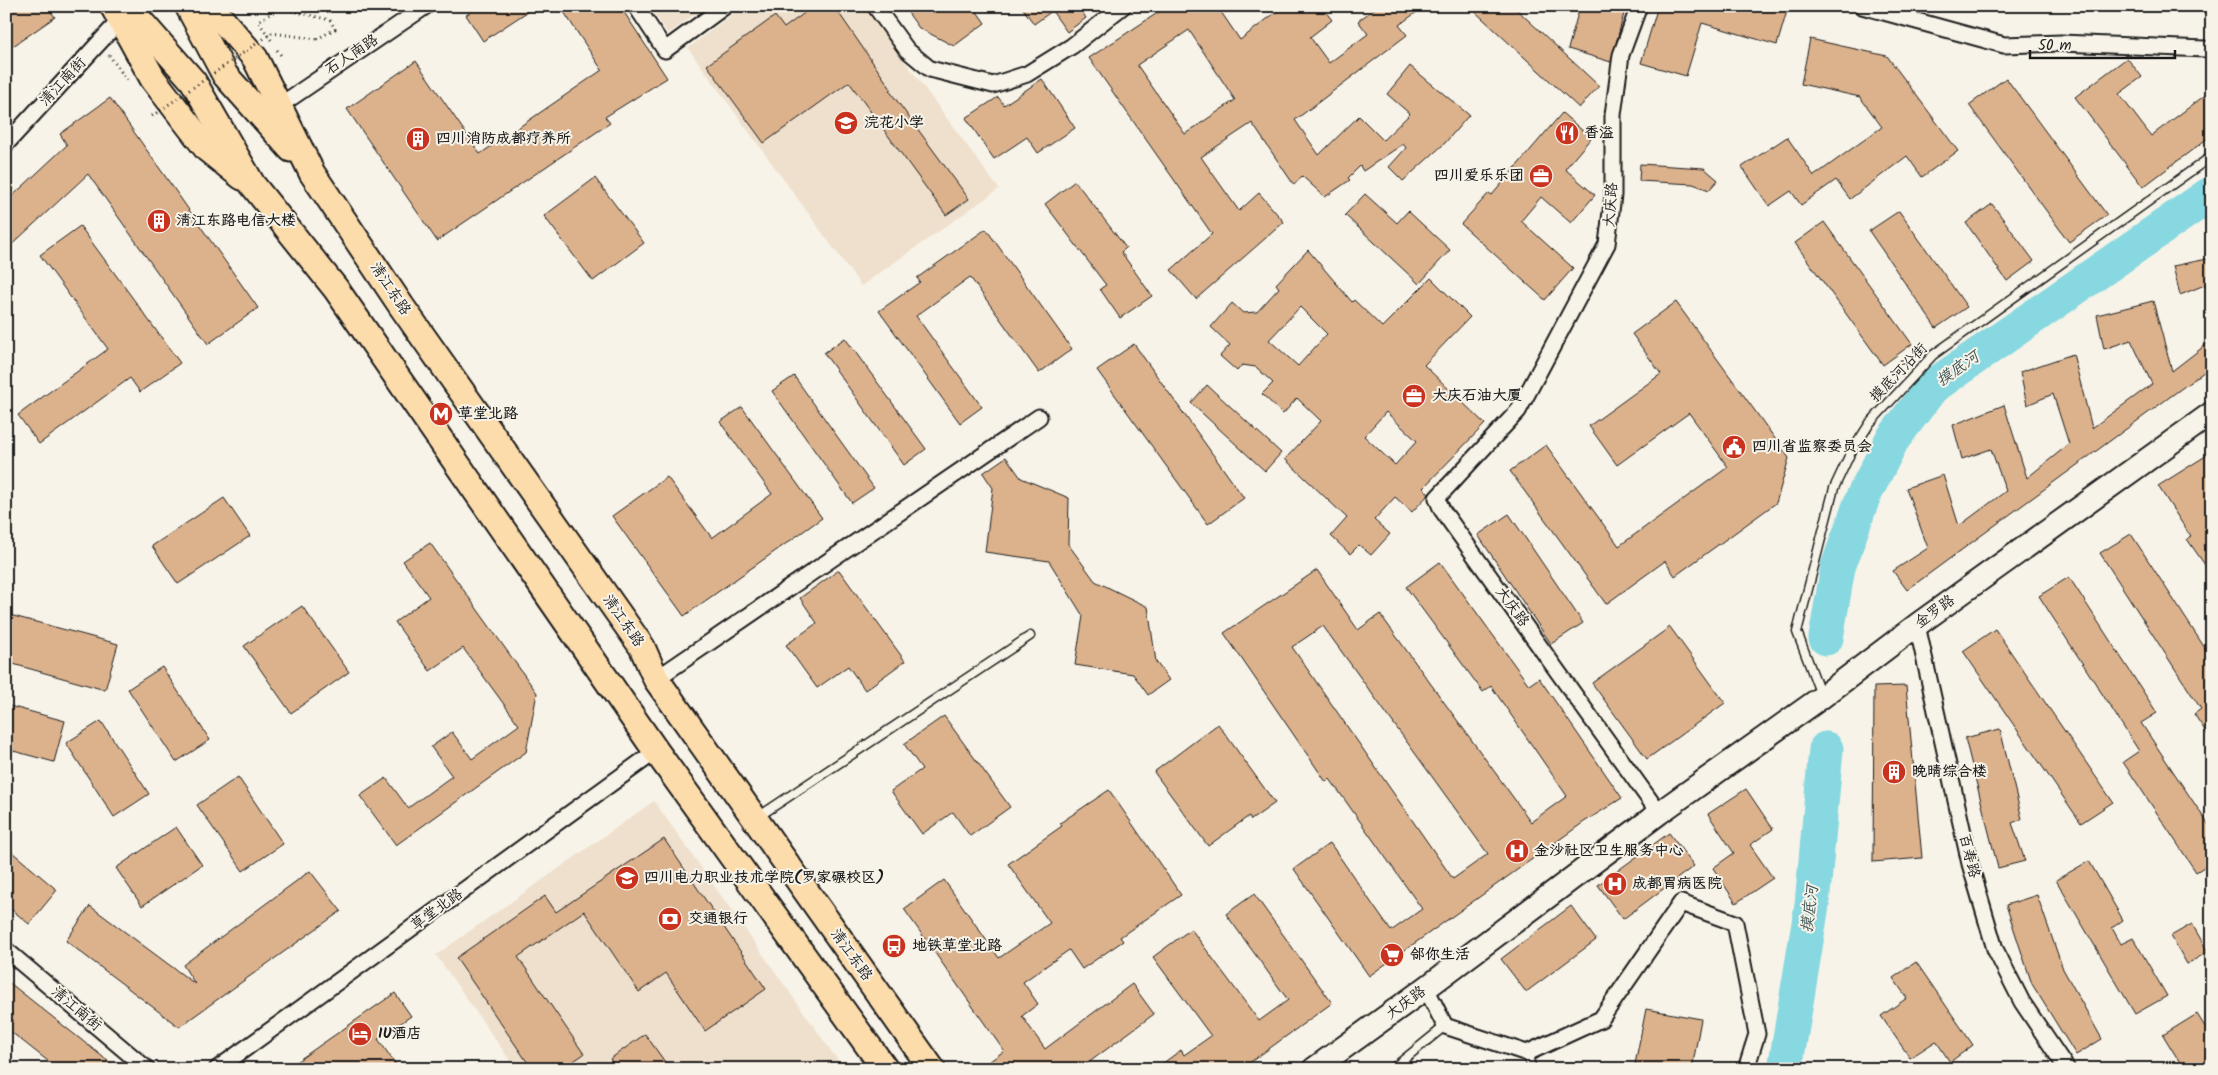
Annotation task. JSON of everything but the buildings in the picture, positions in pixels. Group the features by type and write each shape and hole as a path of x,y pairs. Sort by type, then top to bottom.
{"main road":[{"name":"清江东路","path":"188,6 225,74 312,173"},
{"name":"清江东路","path":"210,6 255,58 312,173 407,316 642,647 656,679 754,820 932,1069"},
{"path":"120,11 193,81 252,184 336,288 656,751 885,1069"}],"street":[{"name":"石人南路","path":"279,106 426,6"},
{"path":"636,6 665,50 725,6"},
{"path":"875,6 907,50 930,69 993,85 1027,74 1072,46 1123,6"},
{"name":"大庆路","path":"1314,1069 1426,988 1659,813 1442,510 1437,498 1518,411 1608,244 1613,195 1613,115 1622,55 1638,6"},
{"path":"1862,6 2004,45 2061,43 2205,49"},
{"name":"清江南街","path":"6,144 120,11"},
{"name":"金罗路","path":"1659,813 1822,697 2212,413"},
{"path":"656,679 1039,417"},
{"name":"百寿路","path":"1917,626 1970,864 1995,949 2022,1002 2067,1069"},
{"name":"草堂北路","path":"218,1069 656,751"},
{"path":"1426,988 1445,1026 1527,1053 1601,1019 1681,903 1734,923 1758,1034 1746,1069"},
{"name":"清江南街","path":"6,950 147,1069"}],"lane":[{"name":"摸底河沿街","path":"1822,697 1797,632 1834,488 1850,454 1870,423 1933,355 2212,156"},
{"path":"754,820 1030,636"},
{"path":"1392,1069 1445,1026"},
{"path":"1527,1053 1532,1069"}],"path":[{"path":"152,116 272,33 317,39 335,29 330,20 280,8 258,21 283,58"}],"shaded area":[{"path":"649,6 706,6 668,34"},
{"name":"浣花小学","path":"743,6 864,6 999,189 861,286 688,48"},
{"name":"四川电力职业技术学院(罗家碾校区)","path":"654,801 844,1069 516,1069 436,955"}],"waterway":[{"name":"摸底河","path":"1826,638 1838,567 1863,497 1892,440 1932,387 2212,193"},
{"name":"摸底河","path":"1785,1069 1812,905 1826,749"}],"place":[{"name":"浣花小学","path":"846,123"},
{"name":"香溢","path":"1567,133"},
{"name":"四川消防成都疗养所","path":"418,139"},
{"name":"四川爱乐乐团","path":"1541,176"},
{"name":"清江东路电信大楼","path":"159,221"},
{"name":"大庆石油大厦","path":"1414,396"},
{"name":"草堂北路","path":"441,414"},
{"name":"四川省监察委员会","path":"1734,447"},
{"name":"晚晴综合楼","path":"1894,772"},
{"name":"金沙社区卫生服务中心","path":"1517,851"},
{"name":"四川电力职业技术学院(罗家碾校区)","path":"627,878"},
{"name":"成都胃病医院","path":"1615,884"},
{"name":"交通银行","path":"670,919"},
{"name":"地铁草堂北路","path":"894,946"},
{"name":"邻你生活","path":"1392,955"},
{"name":"IU酒店","path":"360,1034"}]}
